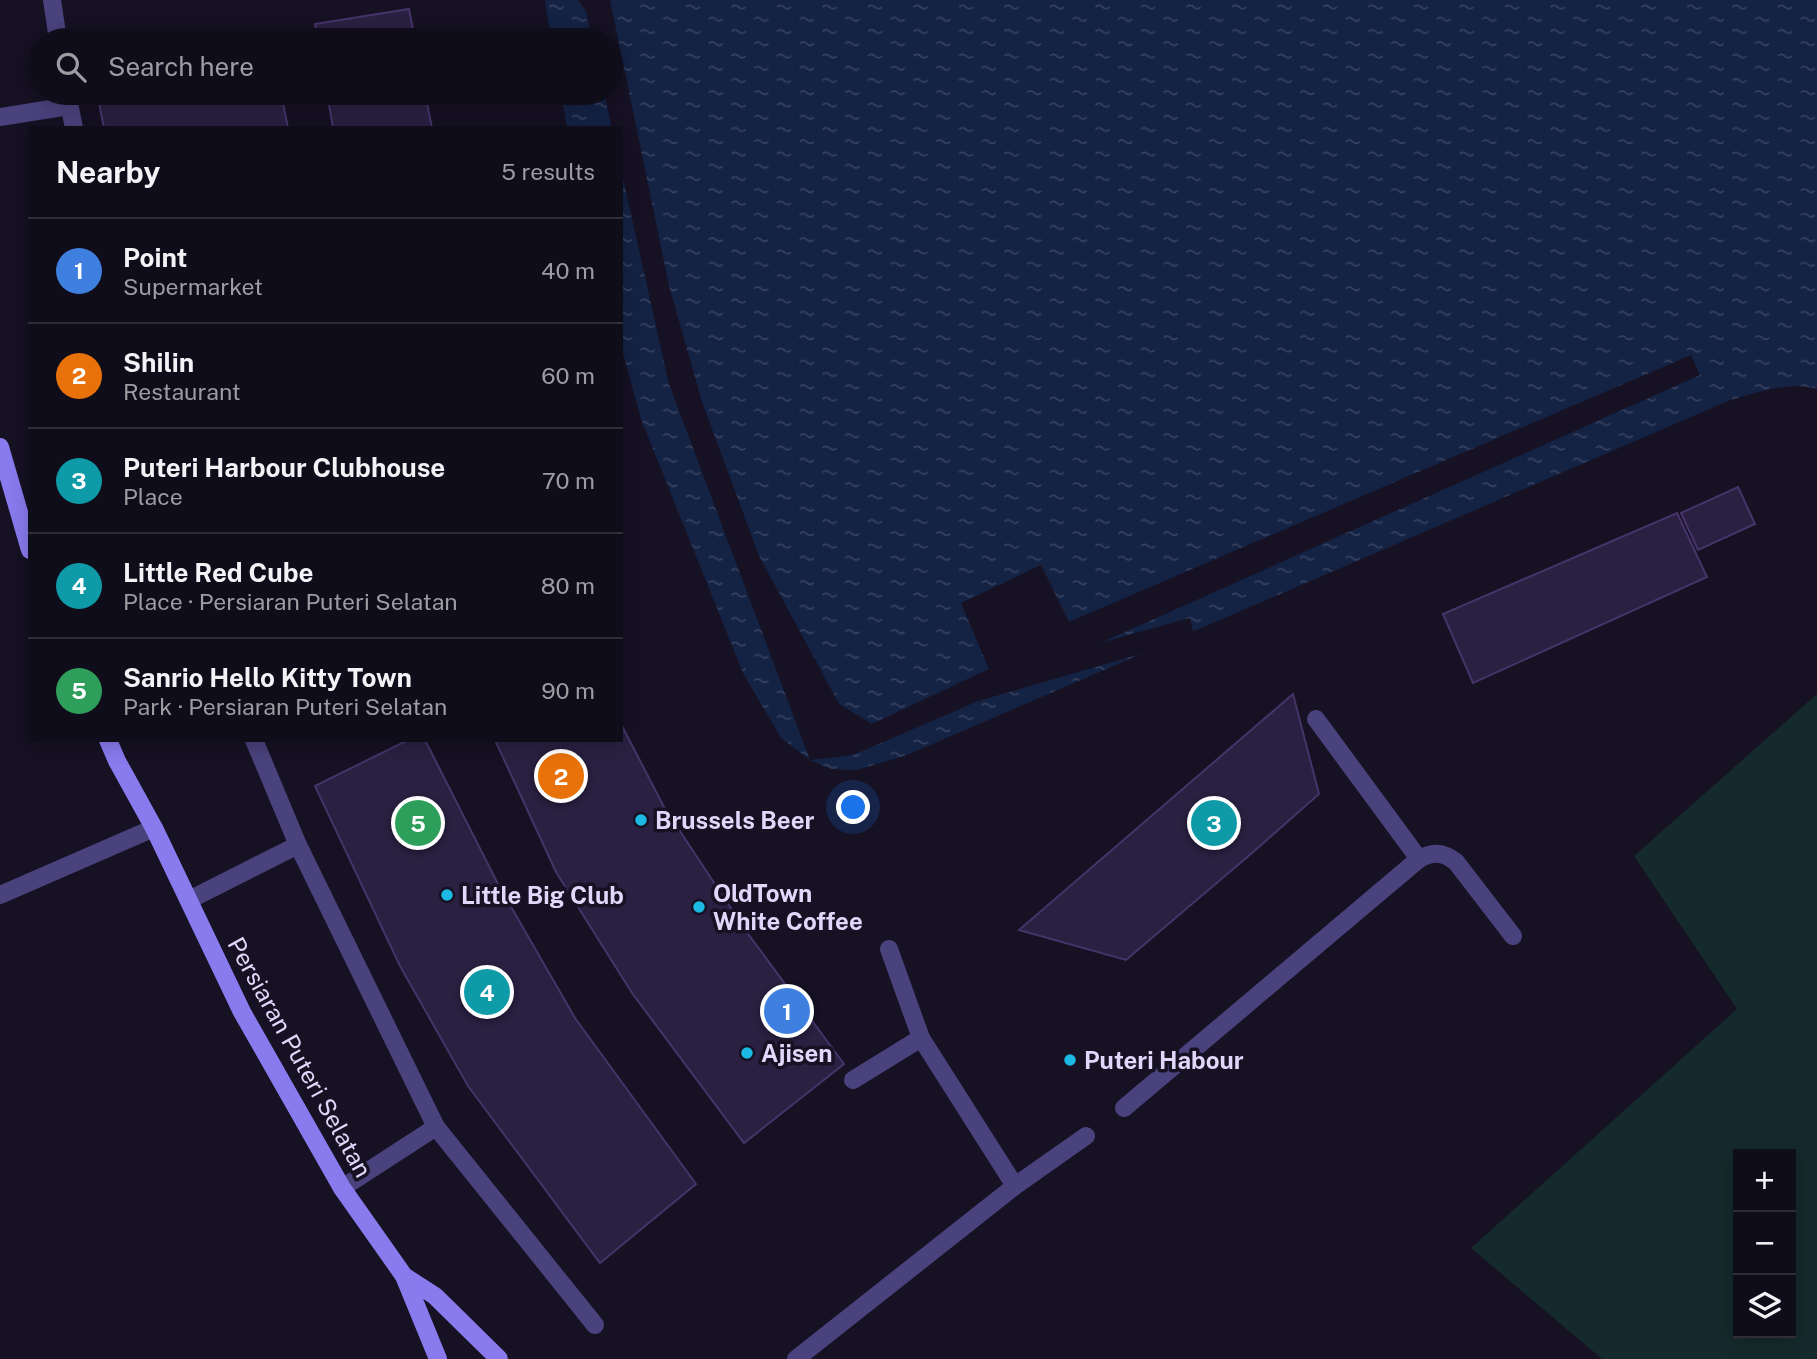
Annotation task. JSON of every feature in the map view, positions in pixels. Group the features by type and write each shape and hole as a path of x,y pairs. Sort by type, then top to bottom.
{"street":[{"path":"52,0 56,28"},
{"path":"0,117 45,105"},
{"path":"69,105 74,126"},
{"path":"0,447 28,543"},
{"path":"1316,719 1419,859"},
{"name":"Persiaran Puteri Selatan","path":"109,742 154,828 242,1012 342,1188 404,1276 435,1296 499,1359"},
{"path":"255,742 298,845 436,1127 595,1325"},
{"path":"0,895 154,828"},
{"path":"189,900 298,845"},
{"path":"1124,1108 1428,854 1448,855 1456,862 1513,936"},
{"path":"889,949 921,1038 1015,1186"},
{"path":"853,1080 921,1038"},
{"path":"342,1188 436,1127"},
{"path":"796,1359 1015,1186 1086,1136"},
{"path":"404,1276 438,1359"}],"green space":[{"path":"1817,694 1817,1359 1602,1359 1471,1248 1737,1009 1634,856"}],"water":[{"path":"545,0 1817,0 1817,389 1783,387 1728,401 907,755 857,770 831,769 810,760 781,738 743,673 641,419 623,353 623,126 567,126 563,105 623,105 623,28 549,28"}],"pier":[{"path":"578,0 610,0 616,28 590,28 586,11"},
{"path":"623,63 669,286 702,402 759,556 839,704 872,724 989,669 961,603 1041,565 1069,622 1691,355 1700,375 1100,643 1190,618 1194,635 1168,646 978,701 853,755 810,760 669,384 623,178 623,126 612,126 607,105 623,105"}],"building":[{"path":"409,9 413,28 316,28 315,24"},
{"path":"99,105 283,105 288,126 104,126"},
{"path":"329,105 427,105 432,126 333,126"},
{"path":"1738,487 1755,524 1698,550 1681,513"},
{"path":"1677,513 1707,577 1473,683 1443,614"},
{"path":"1293,694 1319,794 1252,853 1126,960 1019,930"},
{"path":"623,728 664,807 746,931 844,1064 744,1143 632,993 556,872 496,742 623,742"},
{"path":"404,742 426,742 498,884 575,1018 696,1184 600,1263 468,1086 400,966 315,786"}],"place":[{"name":"Shilin","path":"561,776"},
{"name":"Brussels Beer","path":"641,820"},
{"name":"Sanrio Hello Kitty Town","path":"418,823"},
{"name":"Puteri Harbour Clubhouse","path":"1214,823"},
{"name":"Little Big Club","path":"447,895"},
{"name":"OldTown White Coffee","path":"699,907"},
{"name":"Little Red Cube","path":"487,992"},
{"name":"Point","path":"787,1011"},
{"name":"Ajisen","path":"747,1053"},
{"name":"Puteri Habour","path":"1070,1060"}]}
